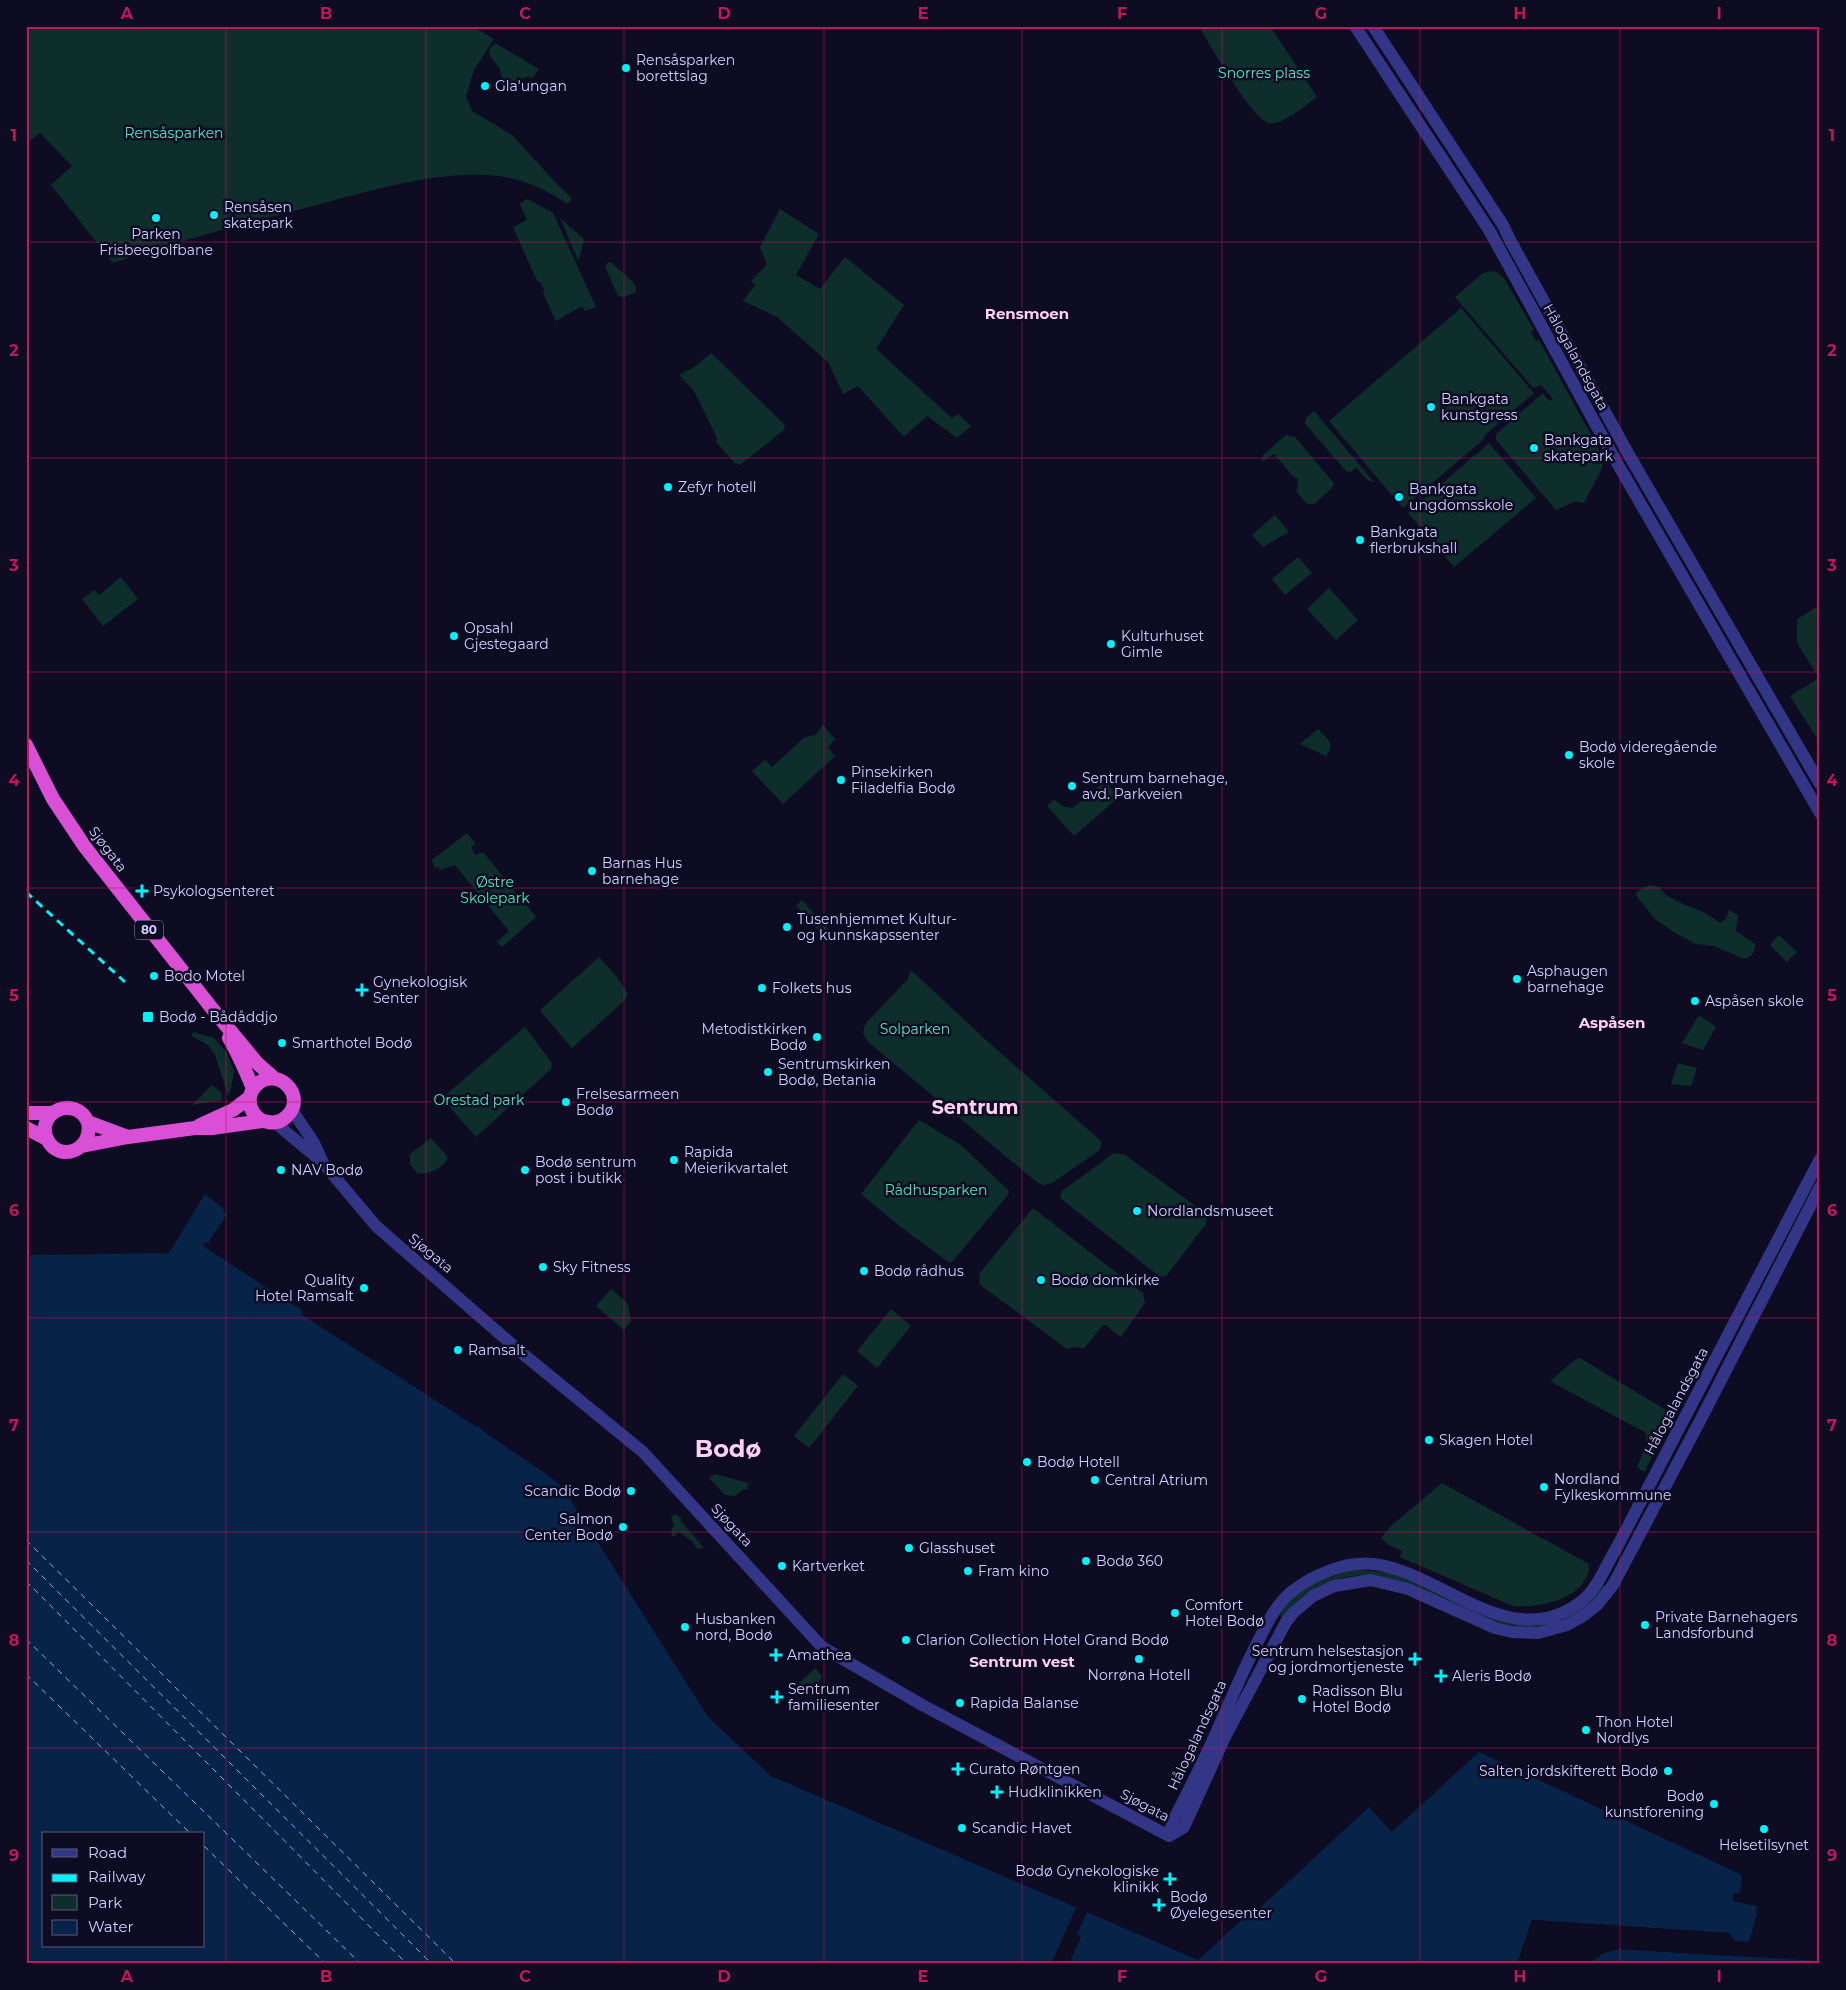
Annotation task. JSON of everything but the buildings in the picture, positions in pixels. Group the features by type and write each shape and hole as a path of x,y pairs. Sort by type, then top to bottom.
{"highway":[{"name":"Sjøgata","path":"26,745 53,799 69,825 160,945 257,1063 274,1078 285,1083 290,1088 294,1099 292,1110"},
{"name":"Sjøgata","path":"214,1011 237,1051 252,1093 252,1111 268,1122"},
{"path":"195,1128 238,1107 264,1080 274,1078"},
{"path":"47,1139 46,1125 53,1113 62,1108 74,1109 84,1115 88,1122 88,1138 82,1146"},
{"path":"26,1128 47,1139 52,1146 63,1151 74,1151 82,1146 128,1137 195,1128 268,1122 286,1117 292,1110"},
{"path":"26,1112 53,1113"},
{"path":"88,1122 128,1137"}],"street":[{"name":"Hålogalandsgata","path":"1355,26 1489,230 1617,463 1820,812"},
{"name":"Hålogalandsgata","path":"1373,26 1503,225 1629,455 1820,784"},
{"name":"Sjøgata","path":"292,1110 314,1143 324,1163 360,1208 390,1240 523,1354 643,1452 822,1647 916,1701 1169,1836"},
{"name":"Sjøgata","path":"268,1122 324,1163"},
{"name":"Hålogalandsgata","path":"1169,1836 1173,1821 1216,1733 1238,1682 1272,1615 1290,1593 1312,1578 1338,1568 1357,1564 1374,1564 1416,1578 1494,1613 1529,1620 1541,1619 1568,1610 1588,1595 1617,1547 1820,1159"},
{"name":"Hålogalandsgata","path":"1169,1836 1184,1827 1225,1737 1286,1622 1302,1604 1322,1591 1350,1582 1372,1580 1408,1589 1495,1628 1527,1633 1551,1631 1566,1625 1596,1606 1613,1585 1704,1414 1820,1187"}],"green space":[{"name":"Rensåsparken","path":"26,26 472,26 494,39 474,70 466,96 472,111 512,135 572,198 568,204 534,186 498,176 476,175 429,178 381,188 263,219 113,263 51,185 72,166 40,133 26,144"},
{"name":"Snorres plass","path":"1201,26 1270,26 1317,97 1281,121 1270,123 1262,119 1233,83 1202,32"},
{"path":"495,43 539,69 532,78 528,76 513,84 504,82 500,69 489,54 490,48"},
{"path":"527,199 553,213 596,307 585,311 582,306 556,321 543,293 544,289 541,283 537,281 513,227 527,220 520,204"},
{"path":"780,209 819,234 796,275 820,289 845,257 904,305 876,349 952,418 958,414 971,426 957,438 927,416 904,437 858,386 843,394 828,362 777,317 743,301 755,285 751,281 767,264 760,247"},
{"path":"560,218 584,239 579,260 578,260"},
{"path":"611,262 634,283 635,293 624,297 618,296 605,267 607,263"},
{"path":"1497,272 1504,278 1534,330 1531,332 1536,341 1539,340 1603,457 1602,468 1584,503 1576,501 1556,510 1496,440 1496,434 1543,393 1549,401 1553,399 1541,385 1533,388 1455,297 1483,273"},
{"name":"Bankgata kunstgress","path":"1461,308 1534,393 1485,435 1484,439 1403,508 1329,421"},
{"path":"711,353 785,425 784,430 740,465 735,463 716,442 717,438 694,391 679,375 696,366"},
{"path":"1314,411 1374,482 1367,480 1356,467 1351,472 1346,471 1305,424 1306,418"},
{"path":"1286,435 1295,437 1333,482 1332,488 1314,504 1307,504 1297,492 1298,479 1292,475 1274,454 1262,462 1263,455"},
{"path":"1489,443 1536,498 1454,567 1408,513"},
{"path":"1275,515 1289,532 1263,547 1252,535"},
{"path":"1298,557 1312,573 1285,595 1272,579"},
{"path":"121,577 138,599 103,626 82,599 94,590 99,595"},
{"path":"1329,588 1358,620 1336,640 1307,609"},
{"path":"1820,605 1820,743 1790,696 1819,678 1797,643 1797,619"},
{"path":"823,725 835,739 828,747 835,756 783,804 752,771 765,760 772,767 805,737 815,735"},
{"path":"1318,729 1330,744 1329,752 1326,756 1300,744"},
{"path":"1105,781 1119,797 1074,836 1047,806 1054,800 1064,807 1073,808"},
{"name":"Østre Skolepark","path":"467,833 476,844 471,847 475,855 483,852 536,917 502,947 497,942 509,931 455,865 440,870 438,866 435,868 432,860"},
{"path":"1650,885 1659,887 1666,895 1703,912 1721,923 1726,918 1729,910 1738,915 1736,931 1755,944 1752,954 1744,959 1714,946 1696,944 1677,934 1655,919 1635,894"},
{"path":"802,900 829,930 823,935 796,906"},
{"path":"1779,935 1797,952 1787,962 1771,946 1771,943"},
{"path":"599,957 616,976 628,994 625,1000 572,1048 541,1012 541,1009"},
{"name":"Solparken","path":"911,970 988,1042 1101,1141 1100,1150 1052,1183 1044,1185 1038,1183 868,1042 863,1033 865,1024 907,980"},
{"path":"1699,1015 1716,1027 1703,1050 1682,1043"},
{"name":"Orestad park","path":"525,1027 552,1063 551,1069 476,1137 442,1098"},
{"path":"193,1032 214,1038 227,1053 234,1071 228,1096 215,1055 208,1045 192,1036"},
{"path":"1678,1063 1697,1068 1691,1086 1671,1084"},
{"path":"212,1085 221,1092 223,1100 192,1105"},
{"name":"Rådhusparken","path":"919,1120 961,1145 1009,1191 1008,1195 950,1263 902,1228 861,1194"},
{"path":"431,1138 447,1156 447,1160 434,1171 417,1173 410,1164 410,1154"},
{"path":"1114,1153 1125,1155 1205,1213 1206,1224 1167,1275 1163,1277 1159,1276 1060,1198 1062,1191"},
{"path":"1033,1208 1144,1294 1145,1303 1121,1337 1104,1324 1084,1348 1067,1349 979,1284 979,1274"},
{"path":"611,1289 628,1304 631,1321 624,1330 596,1306"},
{"path":"891,1309 911,1326 877,1368 857,1351"},
{"path":"1580,1358 1669,1412 1670,1421 1645,1471 1637,1467 1646,1446 1646,1433 1550,1381 1576,1359"},
{"path":"843,1374 858,1386 809,1448 794,1436"},
{"path":"715,1474 748,1483 747,1490 744,1489 735,1496 725,1495 709,1478"},
{"path":"1442,1483 1589,1564 1588,1573 1582,1585 1574,1592 1555,1601 1533,1606 1513,1606 1400,1557 1402,1551 1387,1544 1381,1538 1392,1525"},
{"path":"675,1514 682,1519 681,1521 704,1548 697,1549 693,1542 679,1532 672,1536 671,1529 674,1526 671,1517"},
{"path":"1350,1570 1392,1573 1534,1623 1602,1584 1606,1587 1581,1612 1568,1618 1536,1627 1504,1624 1473,1613 1410,1585 1378,1577 1344,1577 1309,1592 1282,1618 1280,1616 1284,1607 1291,1599 1309,1586"},
{"path":"815,1668 822,1676 817,1687 811,1690 802,1690 799,1683"}],"water":[{"path":"205,1194 224,1209 223,1211 227,1214 209,1241 210,1245 206,1242 203,1246 303,1311 301,1314 477,1427 479,1426 483,1431 552,1478 564,1489 708,1717 771,1776 1198,1960 1246,1916 1248,1919 1369,1807 1392,1832 1479,1752 1742,1875 1740,1893 1733,1893 1733,1901 1756,1906 1757,1914 1749,1942 1734,1941 1729,1933 1532,1920 1517,1964 26,1964 26,1255 169,1253"},
{"path":"1619,1949 1820,1961 1820,1964 1587,1964 1604,1953"}],"pier":[{"path":"1076,1908 1087,1912 1077,1934 1081,1937 1069,1964 1051,1964"},
{"path":"1532,1920 1729,1933 1734,1941 1749,1942 1749,1945 1733,1943 1727,1935 1534,1922 1519,1964 1517,1964"},
{"path":"1619,1947 1749,1954 1750,1957 1619,1949 1604,1953 1585,1964 1602,1951"}],"ferry route":[{"path":"26,1540 456,1964"},
{"path":"26,1560 432,1964"},
{"path":"26,1581 407,1964"},
{"path":"26,1639 361,1964"},
{"path":"26,1674 189,1832"},
{"path":"205,1847 326,1964"}],"railway":[{"path":"26,892 125,982"}],"place":[{"name":"Rensåsparken borettslag","path":"626,68"},
{"name":"Gla'ungan","path":"485,86"},
{"name":"Rensåsen skatepark","path":"214,215"},
{"name":"Parken Frisbeegolfbane","path":"156,218"},
{"name":"Bankgata kunstgress","path":"1431,407"},
{"name":"Bankgata skatepark","path":"1534,448"},
{"name":"Zefyr hotell","path":"668,487"},
{"name":"Bankgata ungdomsskole","path":"1399,497"},
{"name":"Bankgata flerbrukshall","path":"1360,540"},
{"name":"Opsahl Gjestegaard","path":"454,636"},
{"name":"Kulturhuset Gimle","path":"1111,644"},
{"name":"Bodø videregående skole","path":"1569,755"},
{"name":"Pinsekirken Filadelfia Bodø","path":"841,780"},
{"name":"Sentrum barnehage, avd. Parkveien","path":"1072,786"},
{"name":"Barnas Hus barnehage","path":"592,871"},
{"name":"Psykologsenteret","path":"142,891"},
{"name":"Tusenhjemmet Kultur- og kunnskapssenter","path":"787,927"},
{"name":"Bodo Motel","path":"154,976"},
{"name":"Asphaugen barnehage","path":"1517,979"},
{"name":"Folkets hus","path":"762,988"},
{"name":"Gynekologisk Senter","path":"362,990"},
{"name":"Aspåsen skole","path":"1695,1001"},
{"name":"Bodø - Bådåddjo","path":"148,1017"},
{"name":"Metodistkirken Bodø","path":"817,1037"},
{"name":"Smarthotel Bodø","path":"282,1043"},
{"name":"Sentrumskirken Bodø, Betania","path":"768,1072"},
{"name":"Frelsesarmeen Bodø","path":"566,1102"},
{"name":"Rapida Meierikvartalet","path":"674,1160"},
{"name":"NAV Bodø","path":"281,1170"},
{"name":"Bodø sentrum post i butikk","path":"525,1170"},
{"name":"Nordlandsmuseet","path":"1137,1211"},
{"name":"Sky Fitness","path":"543,1267"},
{"name":"Bodø rådhus","path":"864,1271"},
{"name":"Bodø domkirke","path":"1041,1280"},
{"name":"Quality Hotel Ramsalt","path":"364,1288"},
{"name":"Ramsalt","path":"458,1350"},
{"name":"Skagen Hotel","path":"1429,1440"},
{"name":"Bodø Hotell","path":"1027,1462"},
{"name":"Central Atrium","path":"1095,1480"},
{"name":"Nordland Fylkeskommune","path":"1544,1487"},
{"name":"Scandic Bodø","path":"631,1491"},
{"name":"Salmon Center Bodø","path":"623,1527"},
{"name":"Glasshuset","path":"909,1548"},
{"name":"Bodø 360","path":"1086,1561"},
{"name":"Kartverket","path":"782,1566"},
{"name":"Fram kino","path":"968,1571"},
{"name":"Comfort Hotel Bodø","path":"1175,1613"},
{"name":"Private Barnehagers Landsforbund","path":"1645,1625"},
{"name":"Husbanken nord, Bodø","path":"685,1627"},
{"name":"Clarion Collection Hotel Grand Bodø","path":"906,1640"},
{"name":"Amathea","path":"776,1655"},
{"name":"Norrøna Hotell","path":"1139,1659"},
{"name":"Sentrum helsestasjon og jordmortjeneste","path":"1415,1659"},
{"name":"Aleris Bodø","path":"1441,1676"},
{"name":"Sentrum familiesenter","path":"777,1697"},
{"name":"Radisson Blu Hotel Bodø","path":"1302,1699"},
{"name":"Rapida Balanse","path":"960,1703"},
{"name":"Thon Hotel Nordlys","path":"1586,1730"},
{"name":"Curato Røntgen","path":"958,1769"},
{"name":"Salten jordskifterett Bodø","path":"1668,1771"},
{"name":"Hudklinikken","path":"997,1792"},
{"name":"Bodø kunstforening","path":"1714,1804"},
{"name":"Scandic Havet","path":"962,1828"},
{"name":"Helsetilsynet","path":"1764,1829"},
{"name":"Bodø Gynekologiske klinikk","path":"1170,1879"},
{"name":"Bodø Øyelegesenter","path":"1159,1905"}],"district":[{"name":"Rensmoen","path":"1027,314"},
{"name":"Aspåsen","path":"1612,1023"},
{"name":"Sentrum","path":"975,1107"},
{"name":"Bodø","path":"728,1449"},
{"name":"Sentrum vest","path":"1022,1662"}]}
